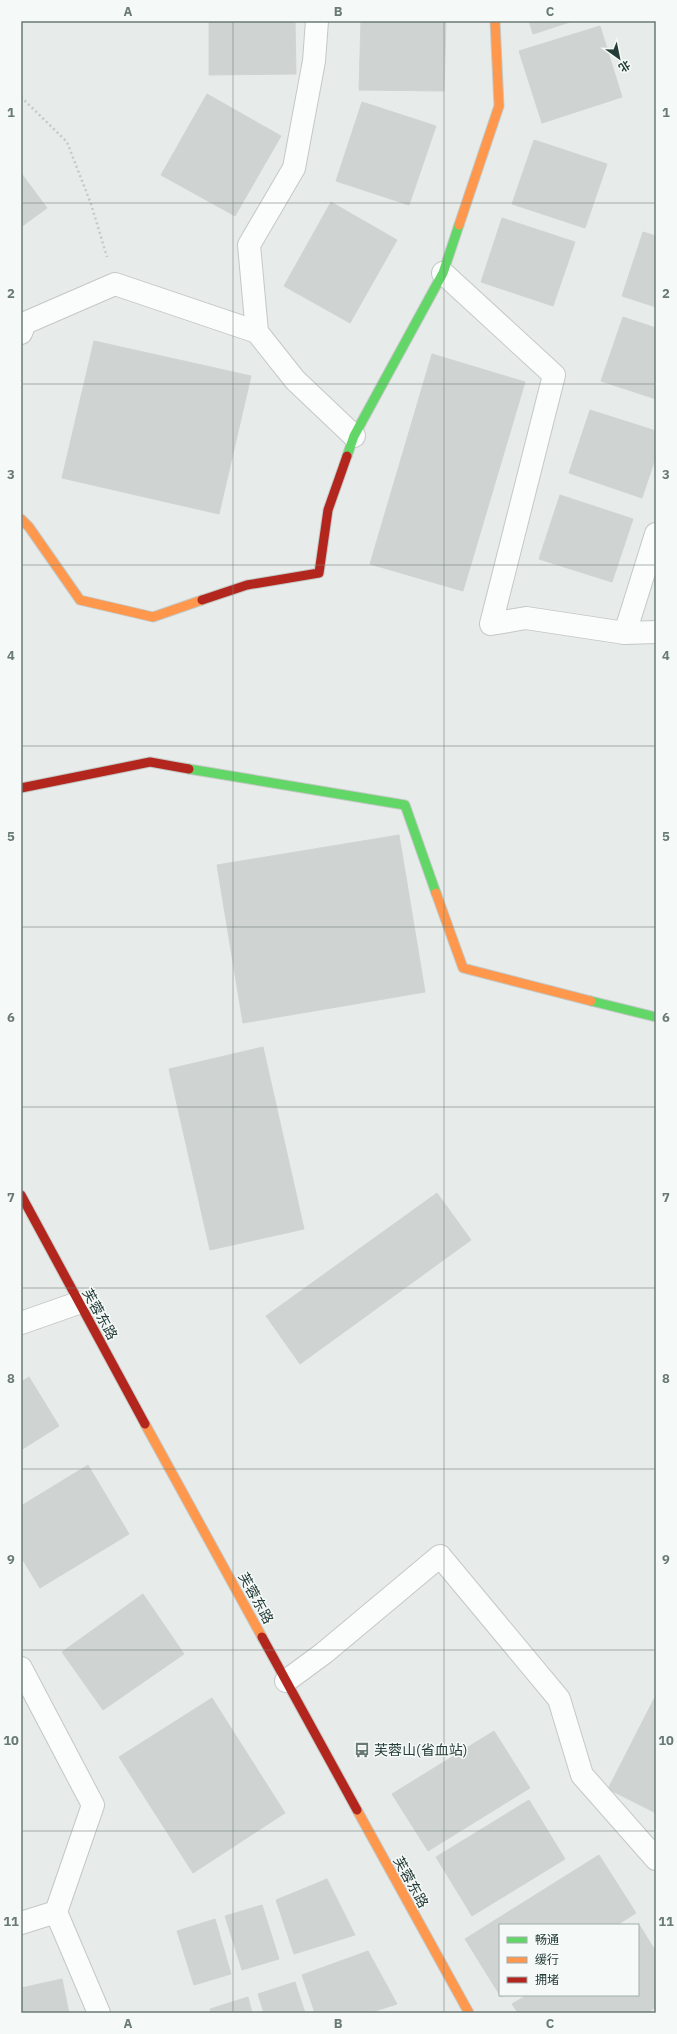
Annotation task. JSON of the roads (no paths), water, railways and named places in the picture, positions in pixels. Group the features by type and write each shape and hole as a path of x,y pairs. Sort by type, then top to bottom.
{"street":[{"path":"257,332 249,245 294,168 314,61 317,21"},
{"path":"21,519 29,527 80,600 153,617 247,585 319,573 328,510 354,436 443,273 500,106 495,21"},
{"path":"443,273 554,375 491,624 526,618 625,634 656,632"},
{"path":"21,333 25,324 115,284 257,332 295,380 354,436"},
{"path":"625,634 656,534"},
{"path":"21,788 150,762 405,805 463,968 656,1017"},
{"name":"芙蓉东路","path":"21,1195 78,1303 469,2013"},
{"path":"21,1323 78,1303"},
{"path":"286,1681 324,1653 440,1556 559,1699 582,1775 656,1859"},
{"path":"21,1668 93,1805 56,1912 99,2013"},
{"path":"21,1923 56,1912"}],"place":[{"name":"芙蓉山(省血站)","path":"362,1750"}]}
